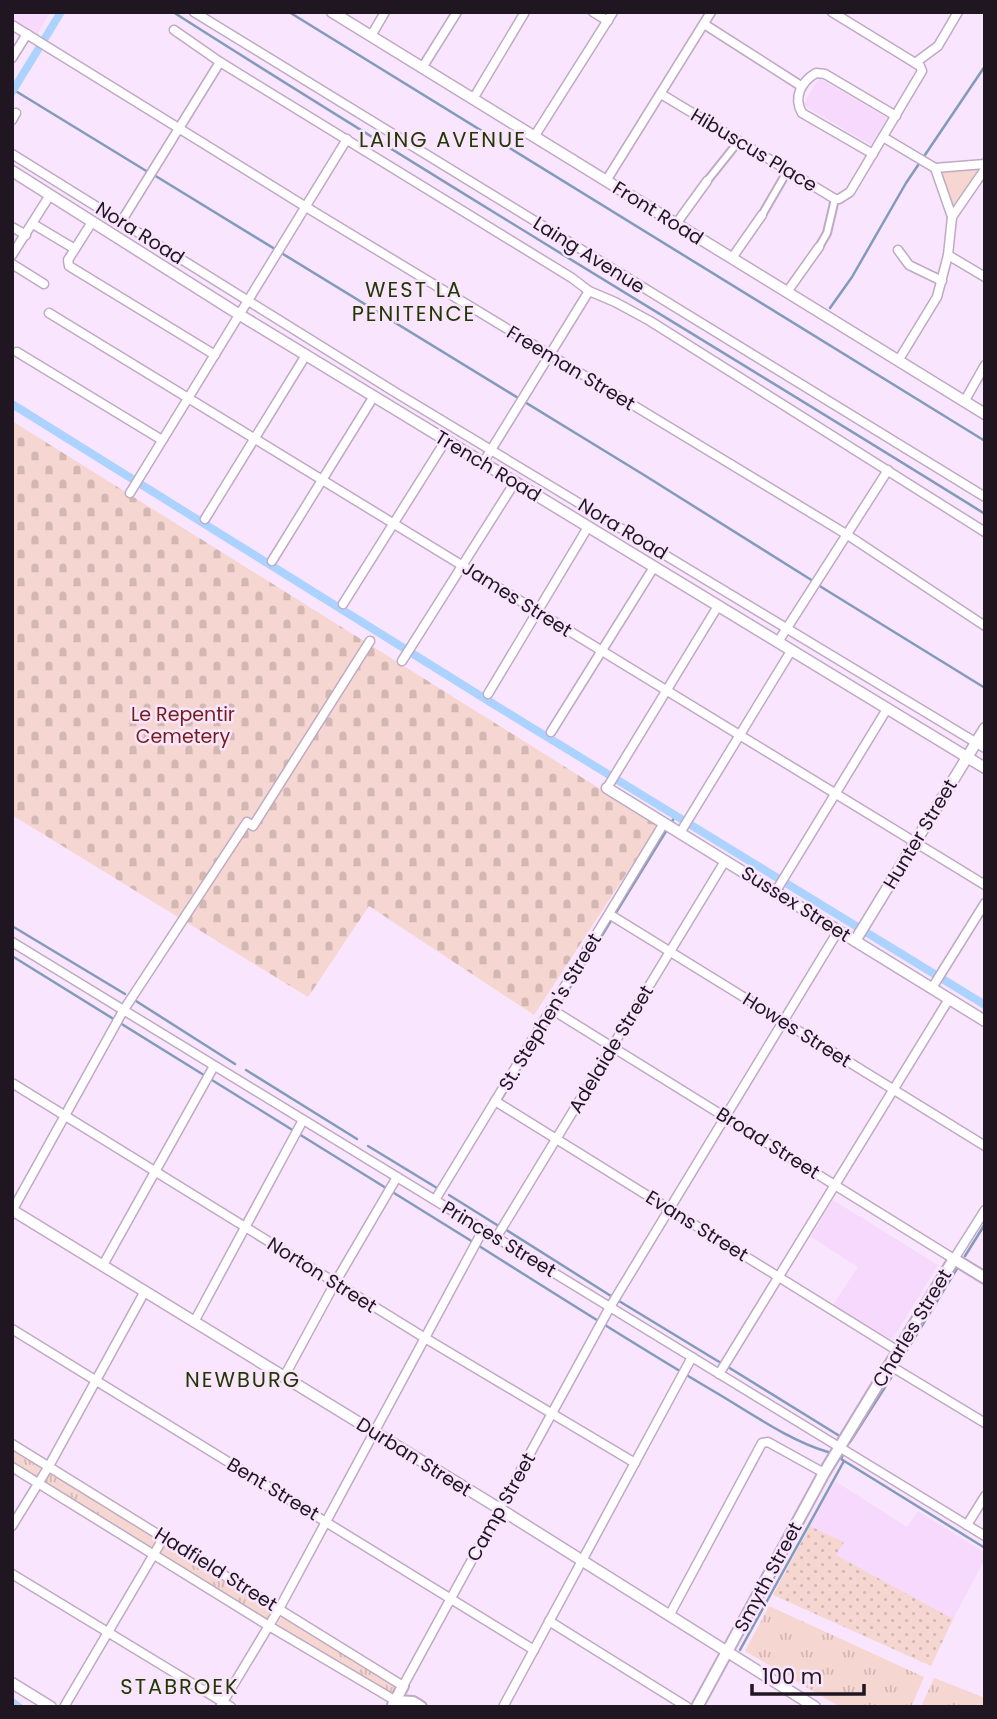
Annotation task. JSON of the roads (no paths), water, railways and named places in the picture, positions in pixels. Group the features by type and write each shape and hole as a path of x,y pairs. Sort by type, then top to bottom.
{"main road":[{"name":"Broad Street","path":"954,1259 985,1278"},
{"name":"Charles Street","path":"839,1447 954,1259"},
{"name":"Smyth Street","path":"697,1707 839,1447"},
{"name":"Camp Street","path":"394,1704 403,1686"},
{"name":"Hadfield Street","path":"403,1686 417,1704"},
{"name":"Hadfield Street","path":"394,1704 417,1704"}],"street":[{"name":"Laing Avenue","path":"194,12 985,497"},
{"name":"Front Road","path":"332,12 985,414"},
{"path":"348,22 354,12"},
{"path":"371,36 385,12"},
{"path":"422,68 457,12"},
{"path":"473,99 525,12"},
{"path":"593,12 608,21"},
{"path":"534,137 613,12"},
{"path":"606,181 711,12"},
{"path":"832,12 915,63 938,46 958,12"},
{"path":"704,24 801,86"},
{"name":"Freeman Street","path":"12,25 178,129 846,534 985,626"},
{"path":"174,30 220,62 589,291 650,321 985,532"},
{"path":"12,58 27,34"},
{"path":"121,222 220,62"},
{"name":"Hibuscus Place","path":"661,94 839,199 850,192 920,78 920,66 915,63"},
{"path":"873,154 802,113 798,106 801,86 816,73 825,74 896,116"},
{"path":"883,137 935,168 985,167"},
{"path":"131,491 347,139"},
{"path":"676,224 739,141"},
{"name":"Nora Road","path":"12,154 980,745"},
{"path":"952,217 985,167"},
{"path":"898,361 937,297 948,255 952,217 935,168"},
{"path":"732,258 762,215 788,170"},
{"name":"Trench Road","path":"12,171 240,315 985,768"},
{"path":"12,255 50,195"},
{"path":"787,292 827,233 835,199"},
{"path":"92,222 67,262 72,269 215,355"},
{"path":"33,224 75,249"},
{"path":"12,227 26,235"},
{"path":"898,250 909,265 942,281"},
{"path":"948,255 985,277"},
{"path":"12,264 44,284"},
{"path":"483,463 589,291"},
{"name":"James Street","path":"49,313 985,885"},
{"path":"18,352 162,440"},
{"path":"205,519 306,355"},
{"path":"964,401 985,365"},
{"path":"272,561 374,396"},
{"path":"343,604 446,440"},
{"path":"778,642 888,470"},
{"path":"402,662 515,482"},
{"path":"488,694 588,527"},
{"path":"551,732 654,567"},
{"path":"607,788 718,606"},
{"path":"12,1210 122,1013 247,822 253,826 370,641"},
{"path":"680,833 792,650"},
{"path":"776,891 887,709"},
{"name":"Hunter Street","path":"857,938 967,757 980,745 985,728"},
{"name":"Sussex Street","path":"607,788 838,930 857,938 934,985 948,999 985,1021"},
{"name":"St. Stephen's Street","path":"435,1200 664,823"},
{"name":"Adelaide Street","path":"496,1238 725,861"},
{"path":"934,985 985,903"},
{"name":"Howes Street","path":"609,914 985,1146"},
{"name":"Camp Street","path":"403,1686 610,1307 838,930"},
{"name":"Princes Street","path":"12,942 213,1069 395,1180 435,1200 985,1536"},
{"path":"719,1374 948,999"},
{"name":"Broad Street","path":"551,1009 954,1259"},
{"path":"103,1265 213,1069"},
{"name":"Norton Street","path":"12,1083 425,1338 635,1463"},
{"name":"Evans Street","path":"495,1101 898,1351"},
{"path":"194,1322 302,1123"},
{"path":"284,1377 395,1180"},
{"name":"Durban Street","path":"12,1210 500,1509 815,1707"},
{"name":"Charles Street","path":"954,1259 985,1210"},
{"path":"12,1574 225,1705 483,1230"},
{"path":"12,1526 97,1382 145,1291"},
{"name":"Bent Street","path":"12,1329 534,1650"},
{"path":"503,1707 692,1357"},
{"path":"889,1365 985,1423"},
{"path":"669,1616 760,1445 766,1441 824,1473"},
{"name":"Hadfield Street","path":"12,1444 403,1686"},
{"name":"Hadfield Street","path":"12,1467 394,1704"},
{"path":"967,1525 985,1496"},
{"path":"64,1707 164,1537"},
{"path":"549,1621 687,1707"},
{"path":"12,1683 51,1707"}],"waterway":[{"path":"12,92 61,12"},
{"path":"173,12 985,514"},
{"path":"289,12 985,441"},
{"path":"830,308 852,277 906,183 985,66"},
{"path":"14,90 148,172"},
{"path":"154,175 813,581"},
{"path":"12,404 495,705 985,1005"},
{"path":"818,585 985,688"},
{"path":"671,823 676,815"},
{"path":"499,1103 668,828"},
{"path":"12,926 125,994"},
{"path":"12,956 473,1242"},
{"path":"136,1001 235,1064"},
{"path":"246,1070 357,1139"},
{"path":"368,1146 437,1188"},
{"path":"449,1195 497,1225"},
{"path":"965,1256 985,1224"},
{"path":"505,1229 611,1296"},
{"path":"479,1246 770,1425 799,1441 828,1452"},
{"path":"896,1368 958,1267"},
{"path":"619,1301 721,1363"},
{"path":"728,1367 838,1435"},
{"path":"850,1442 894,1373"},
{"path":"843,1455 841,1459 985,1548"},
{"path":"740,1650 844,1461"},
{"path":"12,1702 19,1707"}],"district":[{"name":"LAING AVENUE","path":"443,139"},
{"name":"WEST LA PENITENCE","path":"414,301"},
{"name":"NEWBURG","path":"243,1379"},
{"name":"STABROEK","path":"180,1686"}],"park label":[{"name":"Le Repentir Cemetery","path":"183,725"}]}
